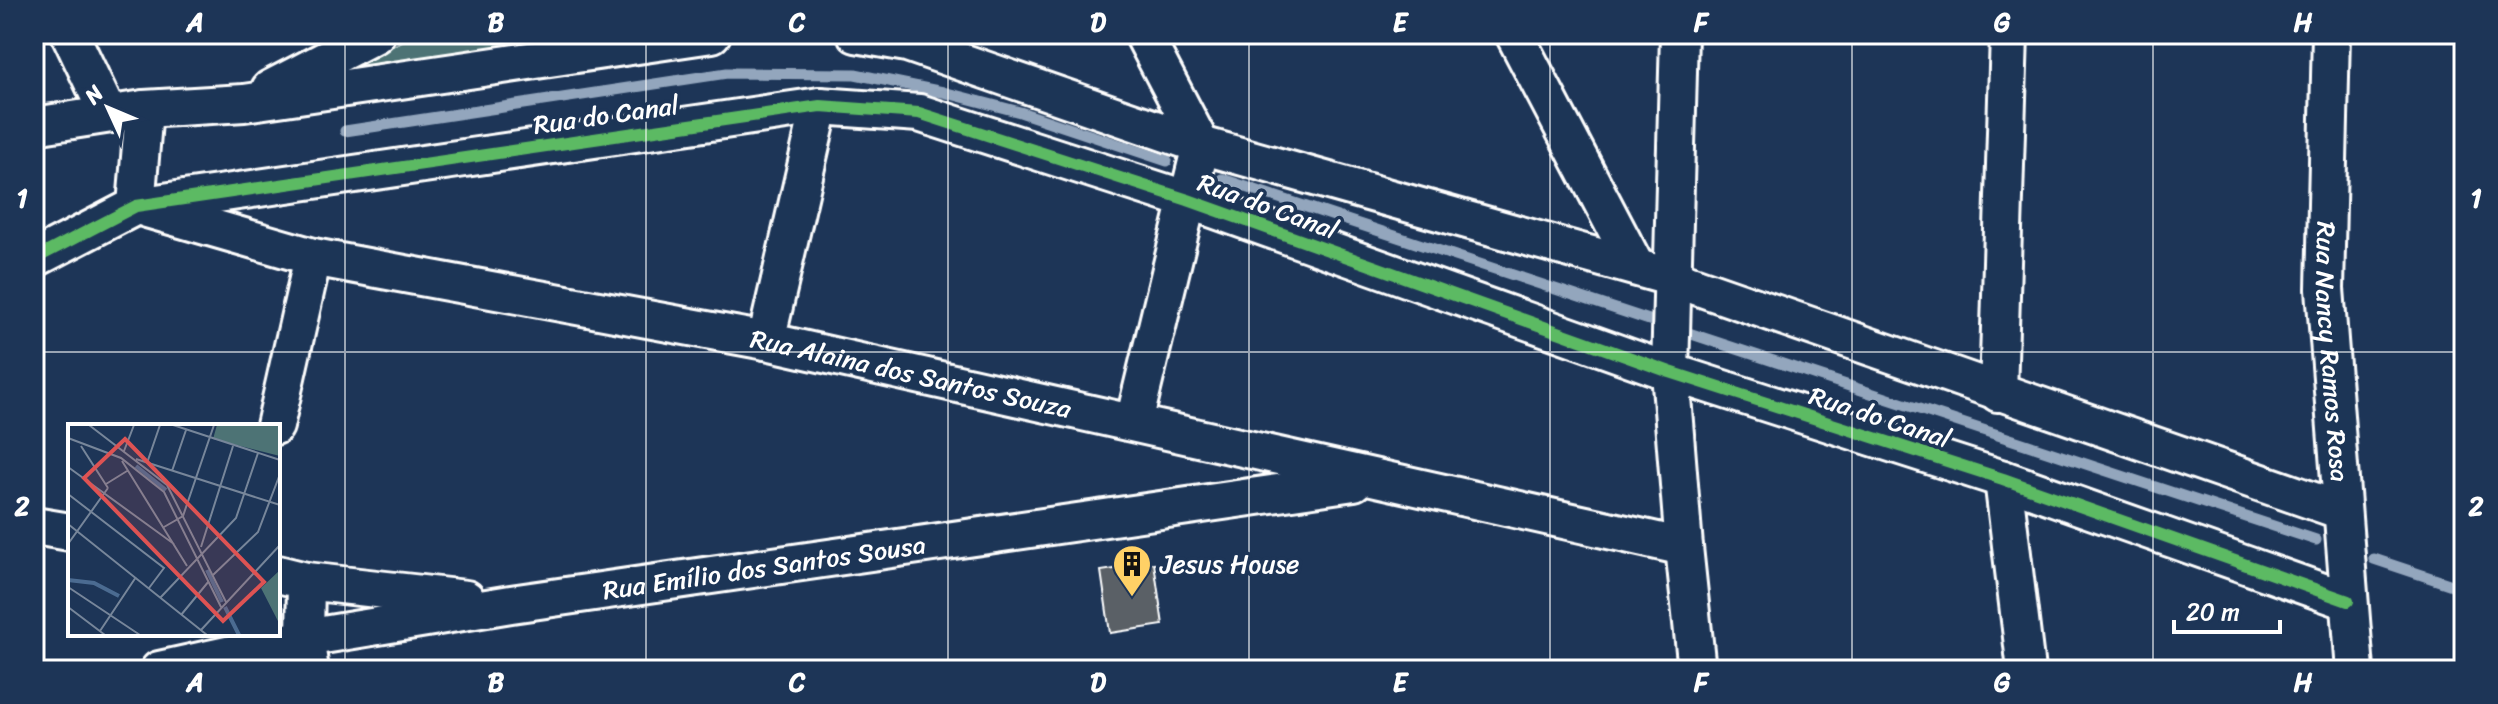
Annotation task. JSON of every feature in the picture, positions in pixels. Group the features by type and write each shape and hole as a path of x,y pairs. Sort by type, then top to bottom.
{"street":[{"path":"70,34 108,114"},
{"path":"244,103 376,34"},
{"path":"34,126 144,109 244,103 712,34"},
{"name":"Rua do Canal","path":"856,34 907,43 1201,145 1636,267 1672,286 2342,511"},
{"path":"1134,422 1201,145 1143,34"},
{"path":"1514,34 1636,267"},
{"path":"1679,34 1671,359 1684,547 1697,670"},
{"path":"1998,393 2009,34"},
{"name":"Rua Nancy Ramos Rosa","path":"2331,34 2325,289 2355,670"},
{"path":"766,341 820,106"},
{"name":"Rua do Canal","path":"34,259 136,206 820,106 919,113 1671,359 2348,601"},
{"path":"136,206 144,109"},
{"name":"Rua Alaina dos Santos Souza","path":"136,206 313,257 766,341 1684,547"},
{"path":"275,424 313,257"},
{"name":"Rua Emílio dos Santos Sousa","path":"159,670 308,654 511,604 1374,479"},
{"path":"2003,479 2026,670"},
{"path":"34,526 68,532"},
{"path":"308,654 292,578 511,604"}],"green space":[{"path":"416,34 630,34 337,74"}],"building":[{"name":"Jesus House","path":"1154,563 1163,625 1110,633 1101,571"}],"waterway":[{"path":"345,131 727,73 855,74 1020,112 1167,161"},
{"path":"1222,179 2316,540"},
{"path":"2374,559 2464,589"}],"cycle path":[{"path":"34,259 136,206 820,106 919,113 1188,200 1670,372 2003,479 2348,601"}],"place":[{"name":"Jesus House","path":"1132,598"}]}
